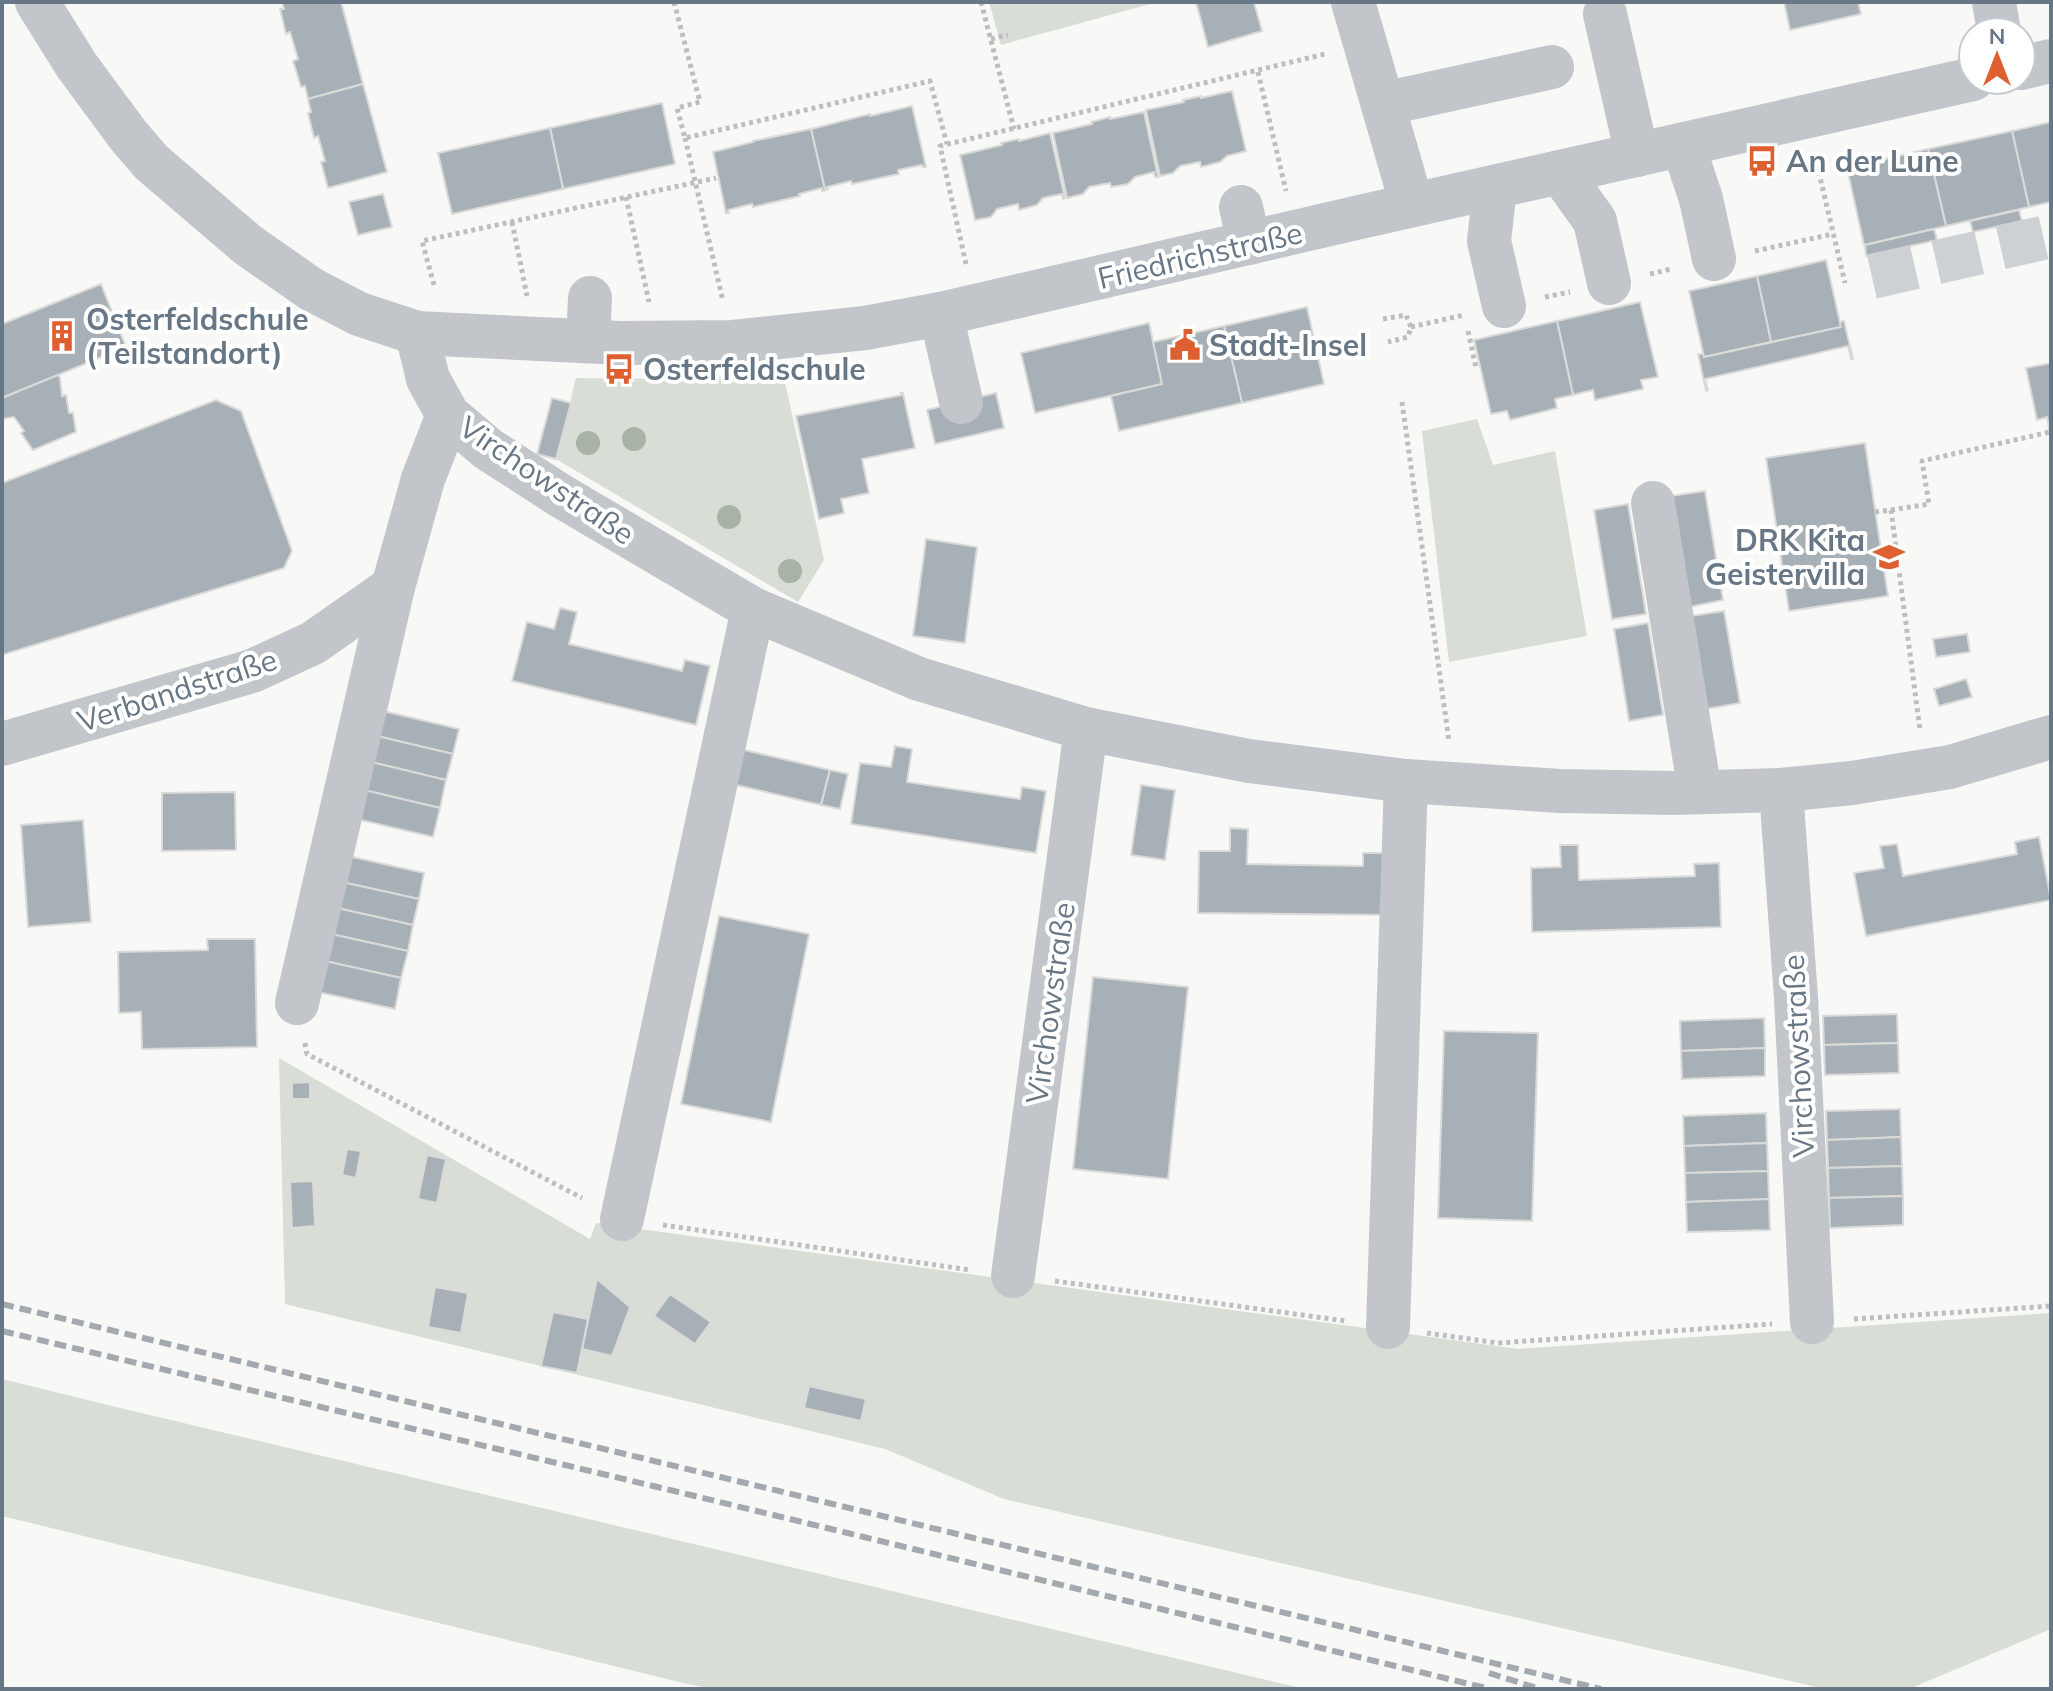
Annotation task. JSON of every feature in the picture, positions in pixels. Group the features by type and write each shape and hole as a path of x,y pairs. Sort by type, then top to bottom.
{"street":[{"path":"37,2 77,66 151,162 248,245 311,289 359,314 417,333"},
{"path":"1353,2 1412,205"},
{"path":"1605,14 1637,155"},
{"path":"1383,104 1552,67"},
{"name":"Friedrichstraße","path":"417,333 588,341 733,342 838,312 865,328 941,314 1245,225 1412,205 1957,83"},
{"path":"1683,145 1701,199 1714,259"},
{"path":"1560,172 1595,221 1609,283"},
{"path":"1484,310 1495,187"},
{"path":"588,341 590,298"},
{"path":"941,314 961,402"},
{"name":"Virchowstraße","path":"417,333 428,379 448,415 488,449 561,496 753,609 919,679 1086,729 1249,761 1406,781 1560,791 1781,790 1852,783 1950,767 2051,737"},
{"path":"297,1003 393,587 423,479 448,415"},
{"path":"1653,503 1700,792"},
{"name":"Verbandstraße","path":"2,744 252,671 313,643 393,587"},
{"path":"622,1219 753,609"},
{"name":"Virchowstraße","path":"1013,1276 1086,729"},
{"path":"1388,1327 1406,781"},
{"name":"Virchowstraße","path":"1781,790 1796,998 1812,1322"}],"path":[{"path":"674,2 700,102 677,108 725,309"},
{"path":"981,2 1014,129"},
{"path":"991,39 1008,35"},
{"path":"969,275 940,146 1338,51"},
{"path":"1258,72 1288,201"},
{"path":"685,138 930,81 947,144"},
{"path":"1813,147 1845,283"},
{"path":"434,285 422,241 716,178"},
{"path":"626,197 651,311"},
{"path":"512,222 528,301"},
{"path":"1476,368 1484,310"},
{"path":"1383,319 1406,315 1411,327 1408,337 1388,342"},
{"path":"1402,402 1455,785"},
{"path":"1875,512 1929,504 1922,461 2050,432"},
{"path":"1891,510 1925,771"},
{"path":"297,1003 307,1054 622,1219 1498,1343 2051,1306"}],"shaded area":[{"path":"989,2 1150,2 1150,4 1001,45"},
{"path":"783,373 824,560 798,602 556,459 576,378 684,379"},
{"path":"1477,419 1493,465 1555,451 1587,636 1449,662 1422,431"},
{"path":"279,1058 590,1239 596,1223 1518,1349 2051,1313 2051,1629 1909,1689 1825,1689 1004,1499 885,1449 285,1304"},
{"path":"2,1379 1305,1689 713,1689 683,1683 2,1516"}],"building":[{"path":"282,2 341,2 363,84 308,99 293,61 298,59 290,32 286,34 280,9 284,9"},
{"path":"1196,2 1254,2 1262,31 1208,47"},
{"path":"1784,2 1858,2 1861,14 1790,30"},
{"path":"363,84 387,172 328,188 321,162 325,161 318,136 314,138 308,113 311,112 308,99"},
{"path":"1232,91 1246,151 1201,167 1200,162 1180,166 1173,173 1160,176 1146,110"},
{"path":"662,103 675,164 563,189 550,128"},
{"path":"912,106 926,167 922,165 898,170 899,174 852,184 851,181 825,190 811,129"},
{"path":"1144,112 1158,177 1154,172 1135,177 1128,184 1089,187 1083,194 1067,198 1053,133 1110,117"},
{"path":"2051,122 2051,202 2029,207 2012,131"},
{"path":"550,128 563,189 452,214 438,153"},
{"path":"811,129 825,190 822,191 822,188 753,207 752,204 726,213 713,152"},
{"path":"2012,131 2029,207 1946,226 1928,149"},
{"path":"1050,133 1065,198 1062,194 1043,198 1037,205 1019,210 1018,204 997,209 991,217 975,220 960,155"},
{"path":"1928,149 1946,226 1864,245 1847,168"},
{"path":"383,194 392,227 358,235 349,202"},
{"path":"2019,210 2022,221 1973,232 1970,221"},
{"path":"1934,229 1937,240 1866,256 1865,245"},
{"path":"1826,260 1841,327 1771,342 1757,276"},
{"path":"1757,276 1771,342 1704,357 1689,291"},
{"name":"Osterfeldschule (Teilstandort)","path":"101,284 126,347 2,398 2,324"},
{"path":"1640,302 1658,377 1641,380 1643,389 1595,400 1593,390 1573,395 1557,321"},
{"path":"1307,307 1324,384 1242,403 1224,326"},
{"path":"1557,321 1573,395 1555,399 1557,408 1510,420 1507,411 1491,414 1474,340"},
{"path":"1842,321 1853,359 1848,346 1705,379 1706,391 1698,354 1704,357 1841,327"},
{"path":"1149,323 1162,384 1035,413 1021,353"},
{"path":"1224,326 1242,403 1119,431 1111,396 1162,384 1153,342"},
{"path":"2051,363 2051,440 2047,417 2037,420 2026,368"},
{"path":"58,375 62,396 66,395 69,413 73,413 76,432 33,450 14,417 2,419 2,398"},
{"path":"901,393 915,448 862,459 869,493 841,499 844,513 819,519 796,416"},
{"path":"996,393 1004,428 935,444 927,410"},
{"path":"552,398 571,403 556,459 537,454"},
{"path":"216,400 241,411 292,551 284,568 2,655 2,483"},
{"path":"1865,443 1888,596 1789,611 1766,458"},
{"path":"1705,491 1723,600 1689,607 1671,496"},
{"path":"1628,504 1646,614 1612,619 1594,510"},
{"path":"926,539 977,547 965,643 913,636"},
{"path":"560,608 577,612 569,644 682,671 685,660 710,666 696,725 512,681 527,622 554,629"},
{"path":"1724,611 1740,703 1706,709 1691,616"},
{"path":"1648,623 1663,715 1629,721 1614,629"},
{"path":"1967,634 1970,652 1936,657 1933,639"},
{"path":"1966,679 1972,697 1939,706 1934,689"},
{"path":"383,711 459,729 453,754 377,736"},
{"path":"377,736 453,754 446,780 371,762"},
{"path":"895,746 912,749 907,782 1020,799 1022,787 1046,791 1036,853 851,824 860,763 891,767"},
{"path":"740,749 830,770 821,805 732,784"},
{"path":"371,762 446,780 440,808 364,790"},
{"path":"830,770 848,774 840,809 821,805"},
{"path":"1141,785 1175,790 1165,860 1131,855"},
{"path":"364,790 440,808 433,837 357,819"},
{"path":"235,792 236,850 162,851 162,793"},
{"path":"83,820 91,922 28,927 21,825"},
{"path":"1230,828 1248,829 1247,864 1363,866 1363,853 1387,853 1387,915 1198,913 1199,851 1230,851"},
{"path":"2039,837 2051,900 1866,936 1854,873 1884,868 1880,846 1897,844 1903,876 2017,854 2015,842"},
{"path":"1560,845 1578,845 1579,880 1695,876 1694,864 1719,863 1721,927 1532,932 1531,868 1561,867"},
{"path":"348,856 424,873 419,899 342,882"},
{"path":"342,882 419,899 413,925 337,908"},
{"path":"337,908 413,925 408,951 331,934"},
{"path":"719,916 809,934 771,1122 681,1104"},
{"path":"331,934 408,951 401,978 325,961"},
{"path":"207,939 255,939 257,1047 142,1049 141,1012 119,1013 118,952 208,950"},
{"path":"325,961 401,978 395,1009 318,992"},
{"path":"1093,977 1188,987 1168,1179 1073,1169"},
{"path":"1897,1014 1898,1043 1824,1045 1823,1016"},
{"path":"1764,1018 1765,1048 1681,1051 1680,1021"},
{"path":"1444,1031 1538,1033 1532,1221 1438,1218"},
{"path":"1898,1043 1899,1073 1825,1075 1824,1045"},
{"path":"1765,1048 1765,1076 1682,1079 1681,1051"},
{"path":"310,1082 310,1099 292,1099 292,1083"},
{"path":"1900,1109 1901,1137 1827,1140 1826,1111"},
{"path":"1766,1113 1767,1143 1684,1146 1683,1116"},
{"path":"1901,1137 1902,1166 1828,1168 1827,1140"},
{"path":"1767,1143 1768,1171 1685,1173 1684,1146"},
{"path":"347,1149 361,1151 356,1178 342,1175"},
{"path":"427,1155 446,1159 437,1203 418,1199"},
{"path":"1902,1166 1903,1196 1829,1198 1828,1168"},
{"path":"1768,1171 1769,1199 1686,1202 1685,1173"},
{"path":"313,1181 315,1226 292,1228 290,1182"},
{"path":"1903,1196 1903,1225 1830,1228 1829,1198"},
{"path":"1769,1199 1770,1230 1687,1232 1686,1202"},
{"path":"597,1279 630,1307 612,1356 582,1349"},
{"path":"435,1287 468,1293 461,1333 428,1327"},
{"path":"670,1294 711,1322 695,1344 654,1316"},
{"path":"553,1312 588,1319 577,1373 541,1366"},
{"path":"809,1386 866,1399 861,1421 804,1408"}],"tunnel":[{"path":"1872,277 2051,236"}],"railway":[{"path":"2,1304 1601,1689"},
{"path":"2,1331 1490,1689"},
{"path":"1489,1673 1540,1689"}],"place":[{"name":"An der Lune","path":"1762,161"},
{"name":"Osterfeldschule (Teilstandort)","path":"62,336"},
{"name":"Stadt-Insel","path":"1185,345"},
{"name":"Osterfeldschule","path":"619,369"},
{"name":"DRK Kita Geistervilla","path":"1889,557"}]}
